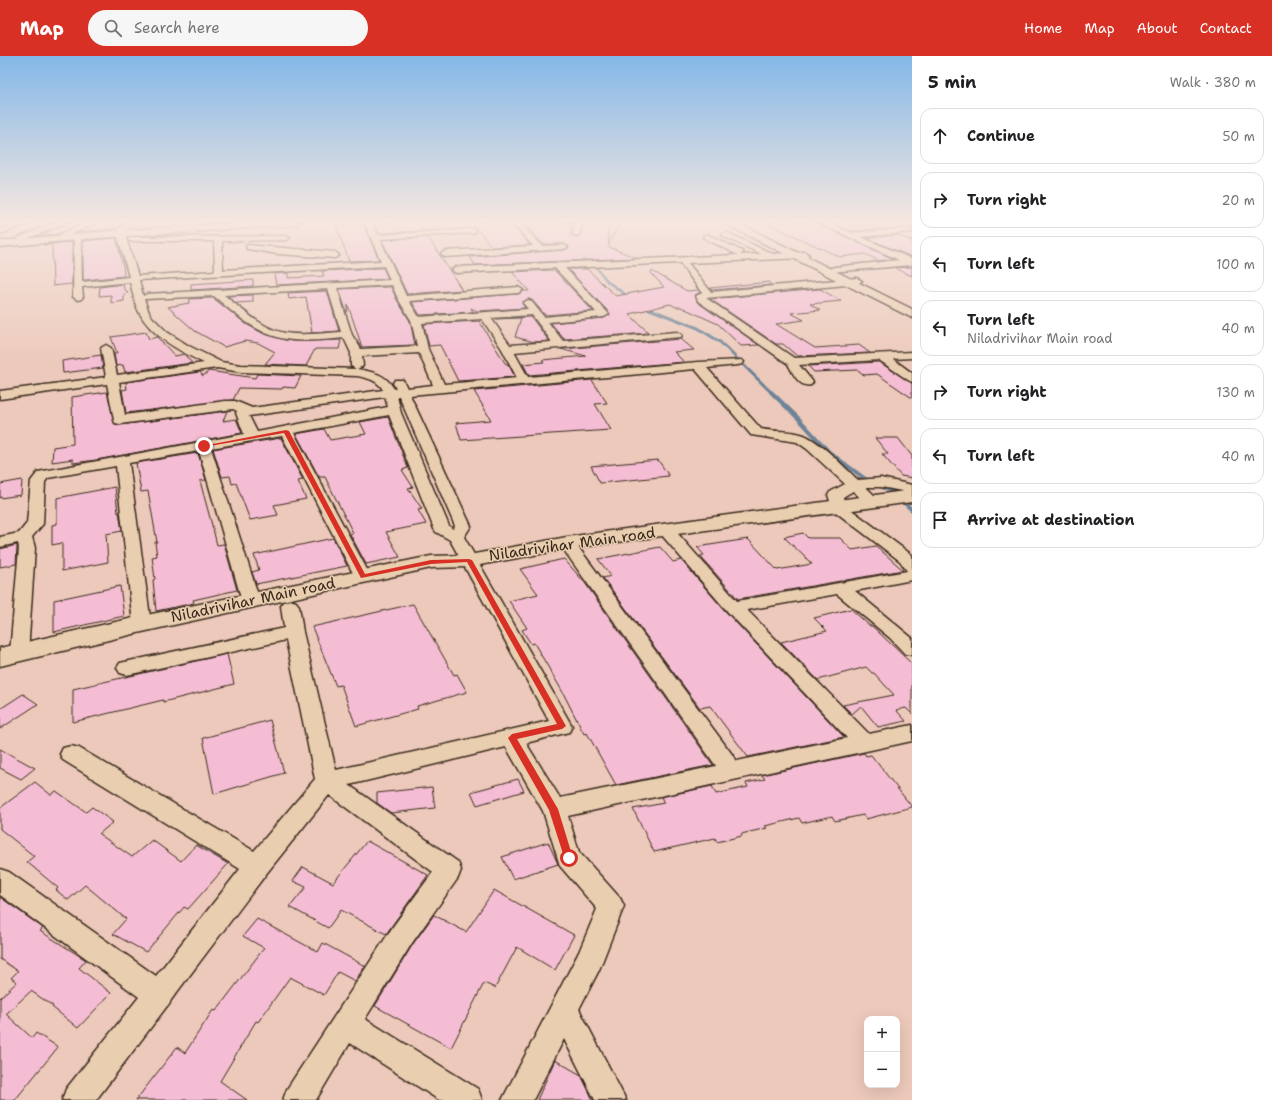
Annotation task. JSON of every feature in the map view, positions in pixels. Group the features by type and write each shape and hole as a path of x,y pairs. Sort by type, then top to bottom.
{"street":[{"path":"78,271 78,297"},
{"path":"135,271 147,297 146,308"},
{"path":"79,285 138,278 257,271"},
{"path":"391,271 403,299 416,320 423,349 440,389"},
{"path":"456,271 468,288"},
{"path":"502,271 560,345"},
{"path":"542,320 604,314 562,271"},
{"path":"690,271 708,295"},
{"path":"831,271 912,314"},
{"path":"835,271 852,281 912,308"},
{"path":"138,278 148,320 182,347 216,365"},
{"path":"807,382 800,376 792,362 701,299 701,296 852,281"},
{"path":"147,297 396,282"},
{"path":"332,286 347,335 357,360 390,373 401,385 414,418 463,526 456,537"},
{"path":"403,299 468,288 518,290"},
{"path":"216,293 258,325 278,334 296,336 347,335"},
{"path":"146,308 162,323 191,344 224,361 251,365 357,360 423,349"},
{"path":"416,320 535,312"},
{"path":"485,316 507,349 524,381"},
{"path":"507,349 676,335"},
{"path":"106,348 120,420 224,405 235,405 249,412"},
{"path":"792,362 912,355"},
{"path":"882,357 912,378"},
{"path":"252,437 242,413 390,393 738,362"},
{"path":"0,395 216,365 247,370 364,372 376,376 384,382 390,393 394,410 442,529 456,537 562,726 327,781 257,866 77,1100"},
{"path":"698,365 756,432 764,435 796,437 803,440 812,446 855,485 877,501"},
{"path":"0,542 24,538 35,524 38,481 43,475 394,410"},
{"path":"286,431 363,577"},
{"path":"204,446 251,601"},
{"path":"122,460 142,624"},
{"path":"911,494 875,481 846,487 835,495 838,507 906,558 912,567"},
{"name":"Niladrivihar Main road","path":"10,655 142,624 431,562 469,560 567,543 838,507 911,494"},
{"path":"666,530 734,607 865,744"},
{"path":"10,655 27,548 24,538"},
{"path":"567,543 733,772"},
{"path":"0,671 435,574 469,560"},
{"path":"734,607 842,589 912,575"},
{"path":"842,589 897,634 912,649"},
{"path":"290,606 294,632 327,781 449,870 403,934 298,1100"},
{"path":"127,668 294,632"},
{"path":"554,809 912,733"},
{"path":"512,738 554,809 569,858 611,906 589,961 517,1100"},
{"path":"71,754 257,866"},
{"path":"0,880 159,995"},
{"path":"564,1009 611,1100"},
{"path":"346,1024 466,1100"}],"building":[{"path":"53,271 72,271 72,284 53,286"},
{"path":"83,271 123,271 124,276 83,280"},
{"path":"322,271 384,271 388,279 276,285 274,274 288,273 288,278 324,276"},
{"path":"396,271 450,271 462,290 407,294"},
{"path":"555,271 593,311 545,315 532,300 528,299 522,303 525,308 477,311 471,308 473,312 420,315 412,302 518,294 524,291 529,291 512,272"},
{"path":"570,271 589,271 616,296 664,287 651,273 652,271 687,291 698,290 700,292 695,295 697,302 759,345 741,346 718,324 681,307 676,307 670,304 629,314 649,333 564,339 551,323 604,318 610,314"},
{"path":"901,271 912,271 912,276"},
{"path":"253,280 253,286 191,290 191,284"},
{"path":"770,282 770,285 712,290 710,288"},
{"path":"124,284 123,287 128,293 124,294 124,301 111,303 111,295 99,296 100,287"},
{"path":"391,287 410,321 415,345 362,347 348,305 347,313 339,289"},
{"path":"820,289 841,301 810,304 820,310 791,313 804,320 776,324 815,348 859,345 870,353 797,356 783,344 776,344 710,299"},
{"path":"327,291 339,331 312,333 306,297 289,299 288,293"},
{"path":"253,295 253,302 236,303 228,296"},
{"path":"213,298 246,324 264,334 292,341 341,340 339,349 315,349 306,366 265,364 275,352 258,343 245,341 224,347 195,331 168,307 189,303 190,299"},
{"path":"531,317 549,341 534,342 515,337 521,318 494,319"},
{"path":"479,321 505,363 509,365 515,377 458,381 440,345 429,346 424,324"},
{"path":"146,332 149,339 157,337 175,356 184,354 192,363 125,372 123,365 116,366 114,353 117,353 111,337"},
{"path":"681,339 694,350 674,352 684,362 529,375 523,364 544,362 542,360 586,356 561,349"},
{"path":"101,355 103,368 63,373 62,361"},
{"path":"879,362 912,383 912,398 877,374 864,375 858,370 814,372 808,366"},
{"path":"209,371 255,378 257,374 301,376 295,388 239,388 233,400 126,413 122,390 127,389 126,382 200,372 203,376"},
{"path":"592,380 607,403 595,404 611,430 461,440 456,423 491,420 474,391"},
{"path":"107,392 115,424 120,425 227,411 223,421 236,419 242,433 96,460 73,463 73,459 52,462 53,447 73,444 72,397"},
{"path":"388,417 408,468 402,470 413,487 408,488 422,509 418,510 426,524 386,532 400,557 366,564 350,534 353,533 325,477 319,477 296,434 324,429 330,440 366,434 360,422"},
{"path":"281,438 303,480 298,481 306,499 274,505 278,515 250,520 236,483 232,484 230,476 222,477 213,449"},
{"path":"875,438 898,438 912,456 912,478 901,476 882,454 888,454"},
{"path":"198,453 206,480 200,481 217,545 224,544 237,590 193,600 194,603 156,611 153,580 155,579 152,557 157,556 155,542 157,542 148,491 141,492 136,463"},
{"path":"658,460 669,476 600,483 591,466"},
{"path":"22,480 21,495 0,498 0,484"},
{"path":"115,487 122,531 106,534 108,562 62,571 62,543 52,545 52,525 57,524 57,498"},
{"path":"803,533 808,538 840,538 852,550 876,546 903,570 738,599 700,556 704,555 697,547 748,539 777,570 812,564 784,537"},
{"path":"333,538 347,566 256,584 252,572 259,570 254,555"},
{"path":"17,545 16,564 0,567 0,549"},
{"path":"660,547 673,562 681,560 726,612 844,737 748,757 710,706 700,708 603,578 611,576 598,559"},
{"path":"564,559 585,583 713,765 616,785 587,733 584,734 561,689 534,643 531,644 522,630 527,628 509,601 538,594 520,569"},
{"path":"120,586 124,616 54,632 54,600"},
{"path":"413,604 454,675 457,674 467,692 417,706 418,709 356,726 341,685 336,686 312,627"},
{"path":"851,609 870,626 872,626 912,664 912,714 906,708 896,710 906,721 878,727 861,706 852,714 843,705 894,695 874,673 866,667 818,680 781,642 827,631 814,618"},
{"path":"227,654 234,684 163,702 163,700 73,722 73,689"},
{"path":"23,694 38,704 0,729 0,709"},
{"path":"270,720 284,773 214,794 203,738"},
{"path":"0,749 35,768 21,779 0,768"},
{"path":"864,753 866,756 871,755 912,807 866,819 863,815 835,821 832,816 802,823 799,818 765,826 767,828 741,834 742,836 717,842 715,838 654,852 633,809 664,803 661,797 712,786 716,794 748,787 746,783 765,779 762,775"},
{"path":"518,779 524,791 477,805 471,792"},
{"path":"35,782 51,795 56,791 86,812 92,807 113,822 99,834 132,857 152,840 181,861 196,845 228,864 188,909 184,907 146,952 113,934 126,919 85,885 68,900 56,890 58,888 27,862 34,856 0,829 0,808"},
{"path":"432,787 435,808 391,813 377,803 377,793"},
{"path":"367,841 428,875 386,934 341,910 328,928 290,907 306,887 293,881 303,867 333,883"},
{"path":"548,842 558,864 513,879 502,857"},
{"path":"494,890 574,935 555,970 517,947 495,988 484,983 451,1048 375,1006 413,944 434,915 466,932"},
{"path":"0,897 43,928 40,931 86,960 79,968 111,993 78,1028 52,1007 53,1006 31,991 6,1014 32,1038 36,1033 58,1047 15,1100 0,1100 0,998 17,982 11,978 18,971 0,959"},
{"path":"257,919 318,952 323,943 365,966 355,981 338,972 324,995 290,977 258,1022 256,1021 220,1081 247,1100 136,1100 177,1047 185,1053 213,1010 216,1011 264,948 243,936"},
{"path":"555,1060 581,1075 593,1100 537,1100"}],"waterway":[{"path":"599,271 608,282 629,297"},
{"path":"642,306 698,328 720,342 772,393"},
{"path":"771,392 799,419 829,452 864,478 894,493 912,510"}],"route":[{"path":"204,446 286,431 363,577 431,562 469,560 562,726 512,738 554,809 569,858"}]}
